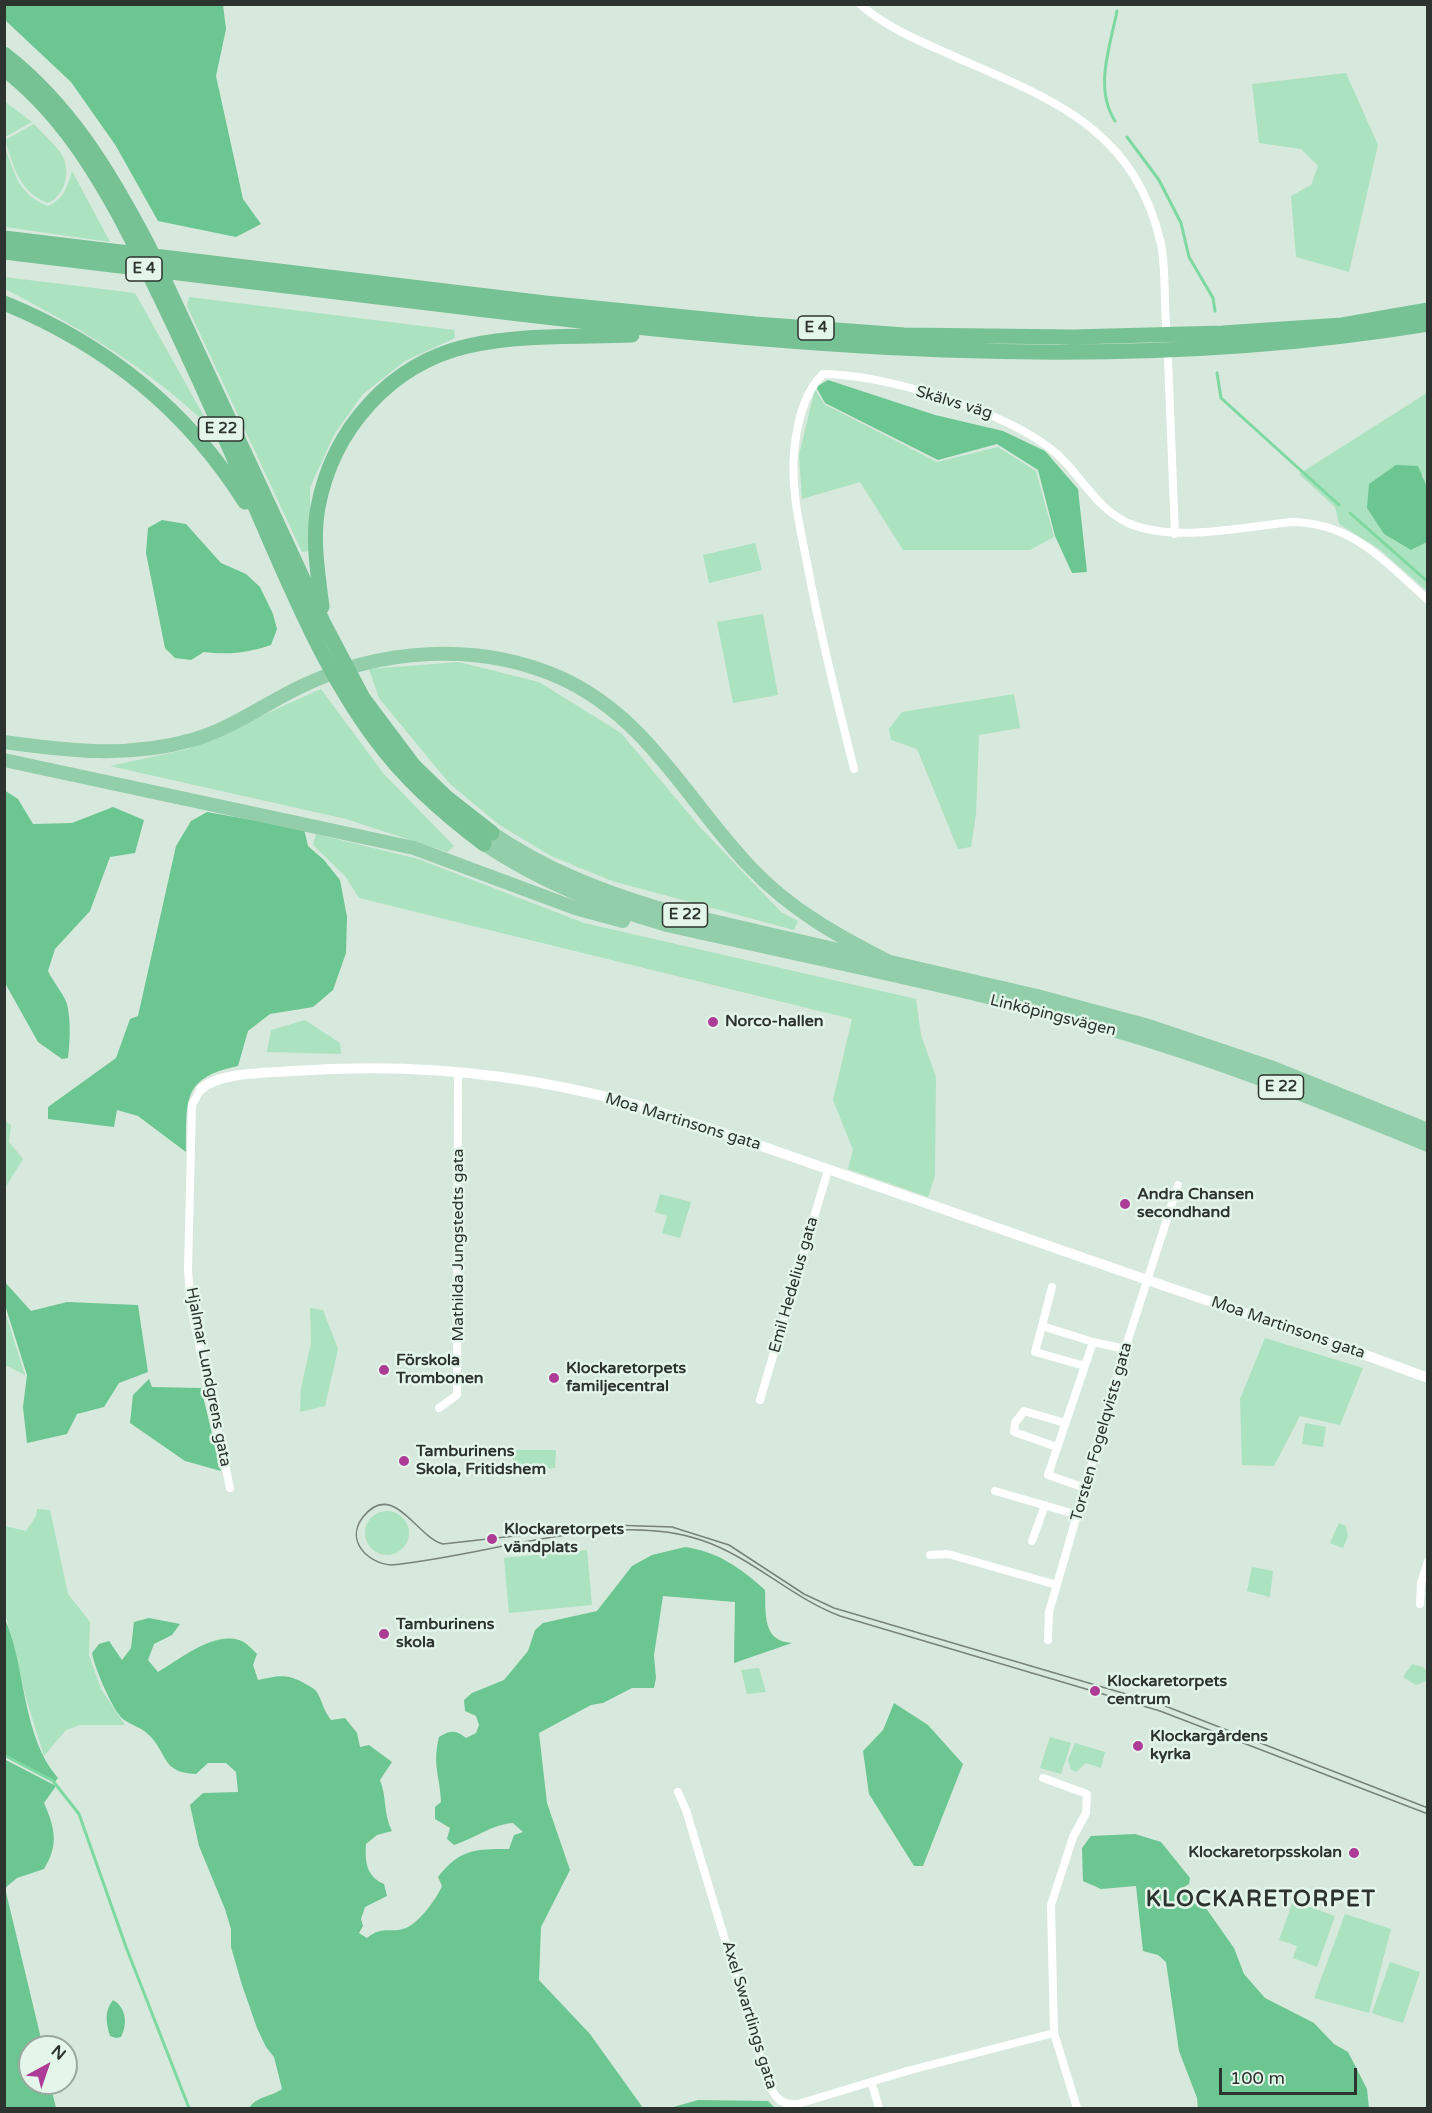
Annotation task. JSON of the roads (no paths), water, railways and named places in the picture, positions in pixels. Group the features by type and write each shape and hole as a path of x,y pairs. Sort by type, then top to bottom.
{"highway":[{"path":"4,54 38,82 72,120 107,170 126,216"},
{"path":"4,69 29,90 67,133 126,216"},
{"name":"E 22","path":"126,216 173,313 272,546 352,706 377,742 437,807 488,839 542,880 611,909 667,925"},
{"name":"E 4","path":"6,242 545,303 755,324 904,335 1074,338 1223,333 1342,325 1428,310"},
{"name":"E 4","path":"6,242 689,333 895,348 1065,351 1224,346 1334,339 1428,324"},
{"path":"4,303 84,341 127,370 162,400 211,453 272,546"},
{"path":"173,313 323,622"},
{"path":"323,622 316,531 318,508 327,472 353,423 393,382 432,358 479,344 562,337 689,333"},
{"name":"E 22","path":"323,622 363,698 387,732 414,766 488,839 616,896 661,909 891,963"},
{"path":"4,742 89,753 143,750 195,739 221,729 296,689 340,670 385,658 421,654 481,656 535,668 583,689 630,723 651,743 766,884 829,931 891,963"},
{"path":"4,760 405,846 594,914 625,921 667,925"},
{"name":"Linköpingsvägen","path":"667,925 1033,1010 1131,1036 1268,1082 1428,1146"},
{"name":"Linköpingsvägen","path":"891,963 1037,996 1182,1037 1273,1068 1428,1130"}],"street":[{"path":"861,4 895,29 1029,89 1074,113 1108,141 1131,172 1148,203 1161,246 1166,326"},
{"path":"1167,359 1175,534"},
{"name":"Skälvs väg","path":"854,770 822,640 796,505 794,455 799,425 812,384 823,374 847,374 935,395 1003,419 1055,452 1074,471 1099,504 1129,523 1175,534 1291,522 1325,525 1342,531 1357,540 1428,600"},
{"name":"Moa Martinsons gata","path":"201,1089 219,1078 313,1070 372,1068 458,1072 567,1088 632,1104 828,1170 1333,1343 1428,1378"},
{"name":"Mathilda Jungstedts gata","path":"439,1408 457,1395 458,1072"},
{"name":"Hjalmar Lundgrens gata","path":"201,1089 192,1106 188,1270 191,1307 230,1488"},
{"name":"Emil Hedelius gata","path":"760,1400 828,1170"},
{"path":"1148,1280 1178,1185"},
{"name":"Torsten Fogelqvists gata","path":"1048,1640 1049,1612 1125,1349 1148,1280"},
{"path":"1052,1287 1035,1352 1085,1366"},
{"path":"1042,1326 1125,1349"},
{"path":"1084,1488 1048,1475 1093,1342"},
{"path":"1057,1447 1014,1432 1015,1423 1024,1411 1065,1423"},
{"path":"995,1491 1078,1515"},
{"path":"1032,1541 1045,1505"},
{"path":"930,1555 948,1554 1057,1585"},
{"path":"1419,1604 1421,1583 1428,1561"},
{"path":"1043,1779 1082,1790 1087,1794 1086,1813 1073,1837 1051,1905 1054,2032 1077,2109"},
{"name":"Axel Swartlings gata","path":"678,1792 686,1810 773,2094 788,2105 872,2084 907,2071 1054,2032"},
{"path":"872,2084 879,2109"}],"waterway":[{"path":"1115,121 1105,95 1105,81 1117,11"},
{"path":"1127,137 1159,180 1181,223 1189,257 1213,298 1215,311"},
{"path":"1217,373 1221,398 1339,505"},
{"path":"1350,513 1428,582"},
{"path":"4,1755 53,1781 79,1814 126,1947 189,2108"}],"tram line":[{"path":"1428,1808 1160,1704 834,1608 804,1594 729,1545 672,1527 612,1525 443,1544 433,1540 395,1507 385,1504 374,1507 363,1517 358,1526 356,1534 361,1549 374,1560 391,1565 588,1532 627,1530 665,1532 701,1540 737,1556 804,1598 840,1616 1160,1711 1428,1814"}],"place":[{"name":"Norco-hallen","path":"713,1022"},
{"name":"Andra Chansen secondhand","path":"1125,1204"},
{"name":"Förskola Trombonen","path":"384,1370"},
{"name":"Klockaretorpets familjecentral","path":"554,1378"},
{"name":"Tamburinens Skola, Fritidshem","path":"404,1461"},
{"name":"Klockaretorpets vändplats","path":"492,1539"},
{"name":"Tamburinens skola","path":"384,1634"},
{"name":"Klockaretorpets centrum","path":"1095,1691"},
{"name":"Klockargårdens kyrka","path":"1138,1746"},
{"name":"Klockaretorpsskolan","path":"1354,1853"}],"district":[{"name":"KLOCKARETORPET","path":"1261,1900"}]}
